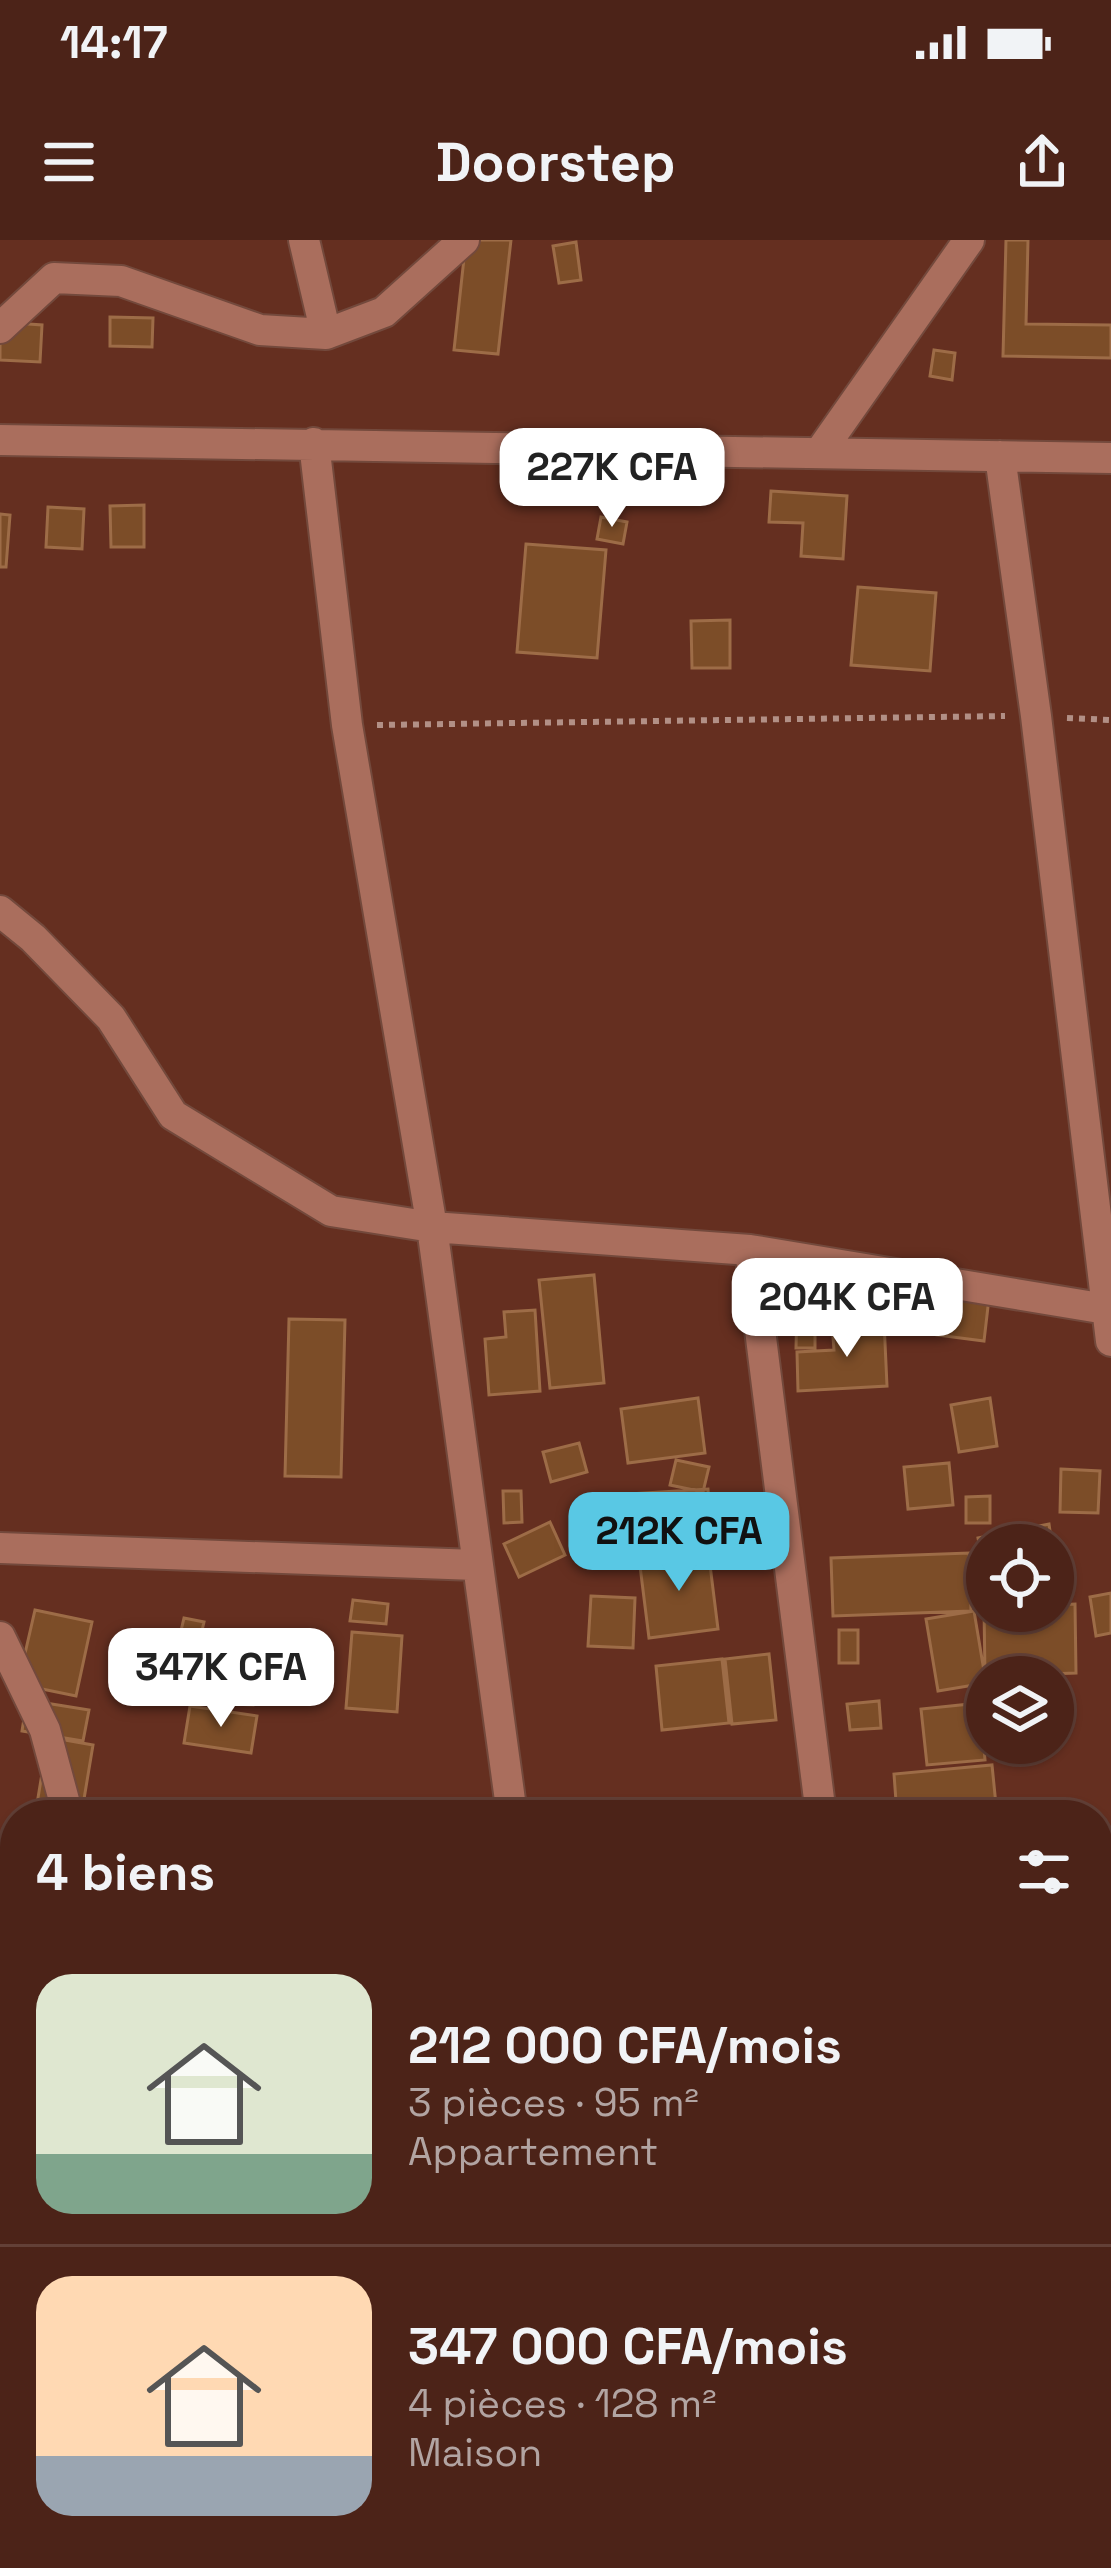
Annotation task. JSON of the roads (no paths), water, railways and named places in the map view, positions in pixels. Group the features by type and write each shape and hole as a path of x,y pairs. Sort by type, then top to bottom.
{"street":[{"path":"304,240 326,334"},
{"path":"0,328 54,278 122,281 260,330 326,334 384,312 464,240"},
{"path":"820,452 969,240"},
{"path":"0,440 1111,458"},
{"path":"314,443 347,725 433,1228 510,1800"},
{"path":"1000,456 1111,1341"},
{"path":"0,911 111,1018 173,1115 331,1211 433,1228 750,1250 1106,1309"},
{"path":"750,1250 819,1800"},
{"path":"0,1548 476,1565"},
{"path":"0,1636 45,1730 64,1800"}]}
